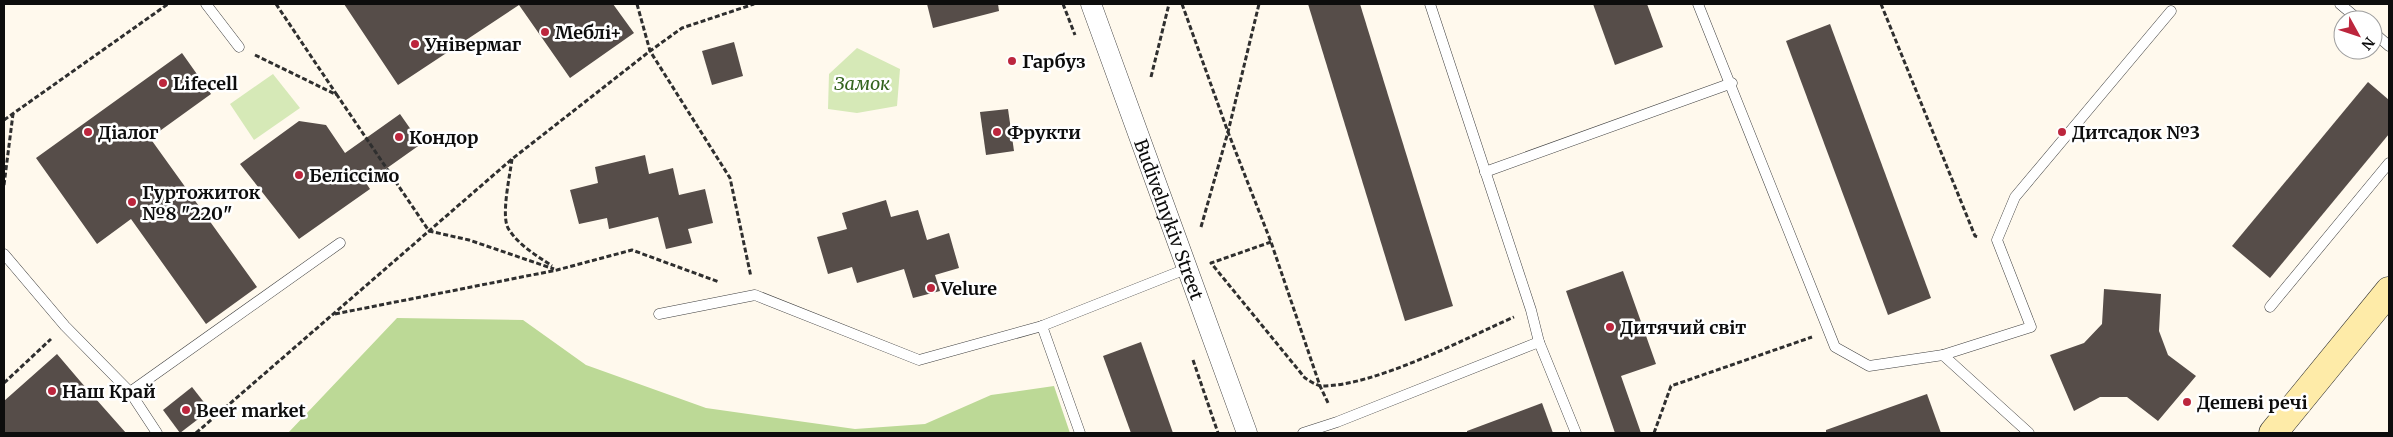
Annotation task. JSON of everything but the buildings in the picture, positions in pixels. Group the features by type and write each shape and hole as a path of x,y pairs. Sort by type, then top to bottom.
{"street":[{"name":"Budivelnykiv Street","path":"1091,4 1186,270 1247,433"},
{"path":"2274,433 2389,291"}],"lane":[{"path":"206,4 239,47"},
{"path":"1430,4 1531,310 1539,342 1576,433"},
{"path":"1698,4 1732,83 1835,347 1869,366 1943,355 2032,327 1997,240 2015,197 2171,11"},
{"path":"1485,172 1732,83"},
{"path":"2270,307 2389,164"},
{"path":"130,392 340,244"},
{"path":"4,254 65,326 130,392 157,433"},
{"path":"659,314 755,295 919,360 1042,326 1186,270"},
{"path":"1042,326 1080,433"},
{"path":"1303,433 1337,422 1539,342"},
{"path":"1943,355 2029,433"}],"path":[{"path":"4,120 168,4"},
{"path":"276,4 429,231 469,240 556,270"},
{"path":"637,4 650,51 730,178 755,295"},
{"path":"196,433 512,159 650,51 682,28 754,4"},
{"path":"1151,77 1169,4"},
{"path":"1182,4 1228,132 1271,242 1320,386 1337,422"},
{"path":"1201,227 1228,132 1259,4"},
{"path":"1881,4 1975,236 1997,240"},
{"path":"239,47 337,95"},
{"path":"4,185 13,113"},
{"path":"512,159 506,203 507,227 522,245 556,270"},
{"path":"1271,242 1211,263 1305,378 1320,386 1353,382 1402,365 1531,310"},
{"path":"333,314 556,270 632,250 755,295"},
{"path":"4,382 65,326"},
{"path":"1654,433 1671,386 1829,331"}],"green space":[{"name":"Замок","path":"857,48 900,69 897,106 857,113 828,109 829,74"},
{"path":"273,74 300,108 254,140 230,104"},
{"path":"397,318 523,320 586,365 706,408 855,429 925,424 991,395 1054,386 1070,433 288,433"}],"place":[{"name":"Меблі+","path":"545,32"},
{"name":"Універмаг","path":"415,44"},
{"name":"Гарбуз","path":"1012,61"},
{"name":"Lifecell","path":"163,83"},
{"name":"Діалог","path":"88,132"},
{"name":"Фрукти","path":"997,132"},
{"name":"Дитсадок №3","path":"2062,132"},
{"name":"Кондор","path":"399,137"},
{"name":"Беліссімо","path":"299,175"},
{"name":"Гуртожиток №8 \"220\"","path":"132,202"},
{"name":"Velure","path":"931,288"},
{"name":"Дитячий світ","path":"1610,327"},
{"name":"Наш Край","path":"52,391"},
{"name":"Дешеві речі","path":"2187,402"},
{"name":"Beer market","path":"186,410"}]}
